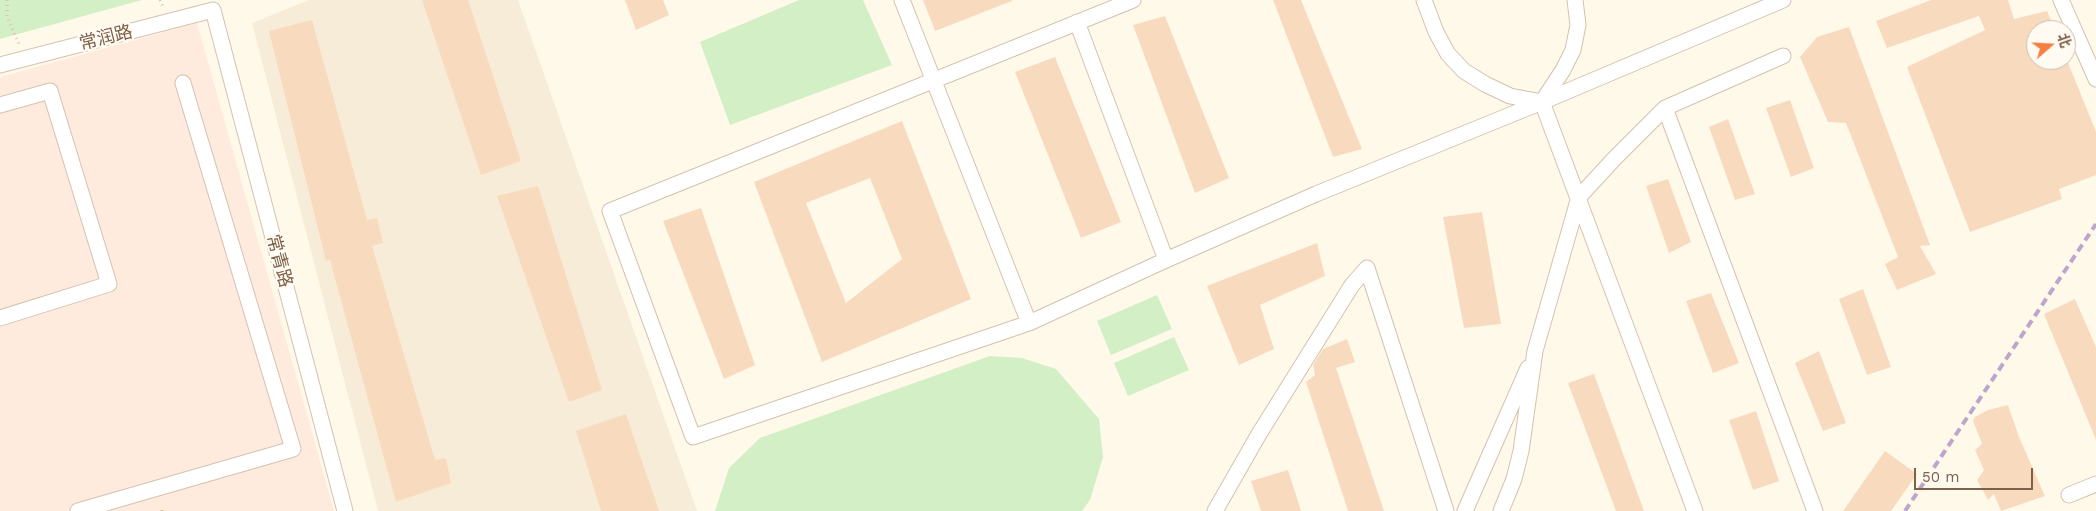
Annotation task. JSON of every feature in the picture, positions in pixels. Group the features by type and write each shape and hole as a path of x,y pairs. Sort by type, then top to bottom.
{"street":[{"path":"902,0 1029,323"},
{"path":"1133,0 610,211 693,437 1029,323 1316,194 1542,102 1784,0"},
{"path":"1424,0 1436,32 1448,54 1464,71 1510,96 1542,102"},
{"path":"1542,102 1563,70 1573,50 1578,25 1575,0"},
{"path":"2061,0 2096,79"},
{"name":"常润路","path":"0,65 213,10"},
{"name":"常青路","path":"213,10 345,511"},
{"path":"1077,22 1166,260"},
{"path":"1465,511 1535,351 1579,197 1665,108 1783,56"},
{"path":"78,511 293,449 184,83"},
{"path":"0,105 50,91 109,284 0,318"},
{"path":"1542,102 1695,511"},
{"path":"1665,108 1815,511"},
{"path":"1215,511 1259,434 1300,368 1352,285 1366,268 1446,511"},
{"path":"1501,511 1514,479 1521,451 1535,351"},
{"path":"2069,495 2096,484"}],"path":[{"path":"7,0 7,17 25,59"}],"shaded area":[{"path":"309,0 518,0 697,511 378,511 252,23"},
{"path":"197,23 334,511 0,511 0,77"}],"green space":[{"path":"0,0 142,0 0,39"},
{"path":"799,0 863,0 892,65 730,125 700,42"},
{"path":"1157,295 1172,329 1111,355 1097,321"},
{"path":"1174,337 1189,370 1128,396 1114,363"},
{"path":"990,356 1022,358 1056,369 1099,419 1103,457 1090,500 1082,511 715,511 729,468 760,438"}],"building":[{"path":"422,0 468,0 521,161 481,175"},
{"path":"625,0 663,0 669,15 636,30"},
{"path":"923,0 1012,0 1012,1 935,31"},
{"path":"1273,0 1301,0 1362,149 1333,157"},
{"path":"1931,0 2008,0 2014,19 2047,11 2051,20 2026,20 2026,70 2071,70 2096,132 2096,175 2059,189 2062,199 1970,232 1907,67 1985,30 1979,16 1887,48 1876,21"},
{"path":"1165,16 1229,178 1195,193 1133,25"},
{"path":"312,20 367,220 377,218 383,243 372,246 435,460 446,458 451,483 396,502 330,260 326,261 269,31"},
{"path":"1849,27 1930,245 1920,246 1936,274 1897,290 1885,264 1898,257 1846,123 1828,122 1800,57 1817,37"},
{"path":"1055,57 1121,222 1081,238 1015,72"},
{"path":"1790,100 1814,168 1791,177 1766,108"},
{"path":"1728,119 1755,194 1735,200 1709,127"},
{"path":"902,121 971,299 822,362 754,182","holes":["870,178 902,259 846,303 806,203"]},
{"path":"1668,179 1691,242 1669,253 1646,186"},
{"path":"538,186 602,390 569,402 497,196"},
{"path":"701,208 755,365 724,379 663,221"},
{"path":"1482,212 1501,324 1464,328 1443,217"},
{"path":"1317,243 1325,276 1260,305 1274,349 1239,365 1207,286"},
{"path":"1863,289 1891,367 1867,375 1839,299"},
{"path":"1711,293 1739,363 1713,373 1686,301"},
{"path":"2075,299 2096,347 2096,440 2044,314"},
{"path":"1347,339 1355,362 1336,368 1384,511 1348,511 1306,382 1315,375 1313,365 1323,349"},
{"path":"1819,351 1846,423 1823,431 1795,363"},
{"path":"1594,374 1644,511 1616,511 1568,383"},
{"path":"2008,405 2019,437 2045,496 2001,511 1994,494 1988,500 1977,480 1984,470 1975,450 1982,444 1973,421 1975,417 1988,410"},
{"path":"1756,411 1779,481 1753,490 1729,420"},
{"path":"626,414 659,511 601,511 576,431"},
{"path":"1885,451 1917,474 1891,511 1843,511"},
{"path":"1288,470 1301,511 1261,511 1251,481"}],"railway":[{"path":"1905,511 2096,224"}]}
